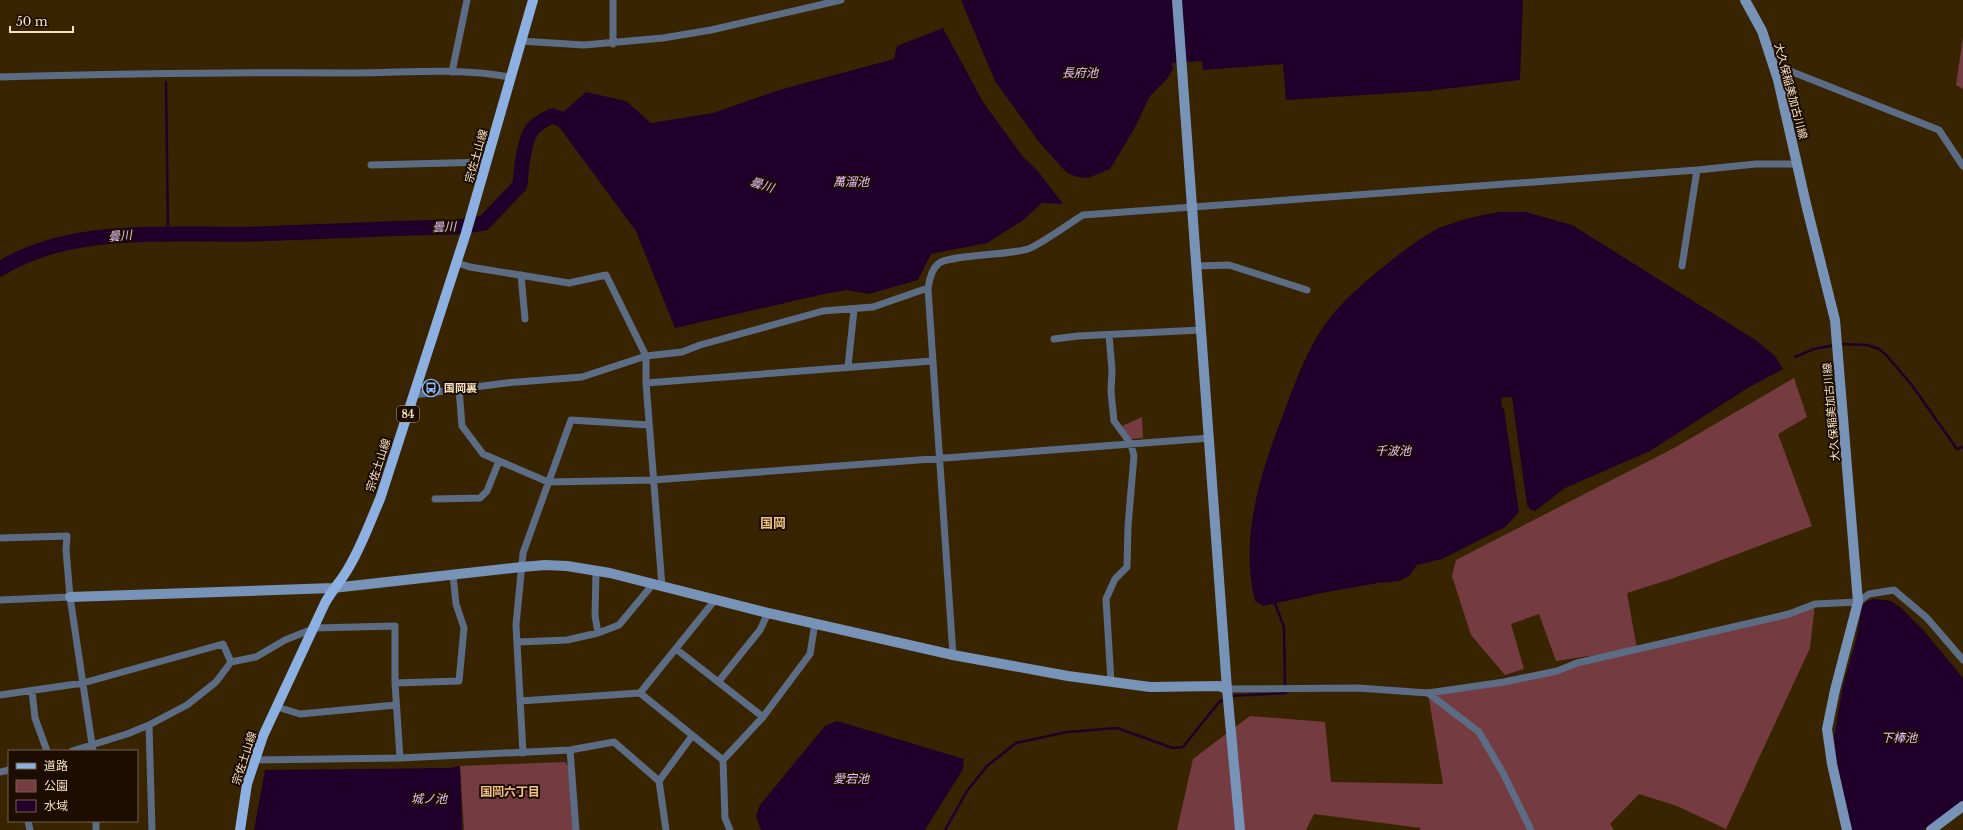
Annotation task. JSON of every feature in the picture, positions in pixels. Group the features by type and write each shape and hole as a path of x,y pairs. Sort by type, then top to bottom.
{"main road":[{"name":"宗佐土山線","path":"240,830 247,784 255,760 277,707 333,588 348,569 366,535 380,499 457,263 533,0"}],"street":[{"path":"452,72 467,0"},
{"path":"613,0 613,44"},
{"path":"520,41 584,45 613,44 663,38 711,30 841,0"},
{"path":"1177,0 1210,438 1227,689 1240,830"},
{"name":"大久保稲美加古川線","path":"1745,0 1762,31 1775,72 1835,320 1858,602 1835,690 1827,729 1832,764 1847,830"},
{"path":"1775,72 1785,69 1939,130 1963,166"},
{"path":"0,77 266,72 484,72 510,77"},
{"path":"371,165 487,162"},
{"path":"953,656 928,288 932,272 938,263 951,259 1003,254 1029,248 1083,215 1697,170 1756,164 1797,164"},
{"path":"1682,266 1697,170"},
{"path":"457,263 568,283 606,275 646,356 646,383 653,480 657,585 619,625 598,633 567,640 518,642"},
{"path":"1197,266 1229,265 1307,290"},
{"path":"521,275 525,319"},
{"path":"414,395 506,383 582,377 646,356 682,352 700,345 823,311 854,310 873,307 928,288"},
{"path":"848,366 854,310"},
{"path":"1054,339 1201,330"},
{"path":"1109,335 1112,370 1110,392 1114,420 1131,444 1134,456 1128,526 1127,567 1115,579 1106,599 1111,682"},
{"path":"646,383 848,366 932,361"},
{"path":"459,389 462,426 483,454 548,482 653,480 1210,438"},
{"path":"523,753 516,625 523,553 571,420 649,426"},
{"path":"435,499 480,498 487,491 499,461"},
{"path":"0,538 67,536 66,550 70,597 93,748"},
{"path":"0,600 333,588 522,567 545,565 567,566 657,585 768,613 953,656 1111,682 1150,687 1219,686 1227,689 1358,688 1428,693 1469,688 1557,670 1577,663 1789,614 1815,604 1858,602 1869,594 1894,590 1928,618 1963,660"},
{"path":"596,571 595,616 598,633"},
{"path":"395,684 459,681 464,628 456,604 453,575"},
{"path":"640,693 715,600"},
{"path":"719,681 760,630 768,613"},
{"path":"730,830 725,818 723,760 763,717 810,654 815,623"},
{"path":"79,750 93,748 149,725 187,705 201,695 216,682 230,662 256,658 285,640 315,628 395,626 395,684 400,758"},
{"path":"0,696 83,683 223,644 230,662"},
{"path":"676,649 719,681 763,717"},
{"path":"32,691 35,718 48,750"},
{"path":"520,701 640,693 723,760"},
{"path":"1428,693 1479,732 1503,773 1531,830"},
{"path":"277,707 300,714 396,705"},
{"path":"149,725 152,830"},
{"path":"659,781 692,736"},
{"path":"255,760 400,758 523,753 570,750 614,742 659,781 666,830"},
{"path":"570,750 576,830"},
{"path":"1930,830 1963,806"}],"green space":[{"path":"1963,37 1963,89 1956,85"},
{"path":"1794,378 1807,417 1778,434 1812,526 1674,578 1627,593 1637,649 1815,604 1810,648 1726,829 1677,806 1639,794 1610,824 1614,830 1419,830 1421,828 1314,814 1306,830 1177,830 1193,759 1250,716 1325,722 1331,782 1443,784 1428,693 1520,678 1635,649 1556,661 1539,614 1511,624 1524,669 1505,675 1471,635 1452,576 1456,560 1674,448"},
{"path":"1142,417 1143,438 1131,439 1122,426"},
{"path":"565,762 571,770 573,830 464,830 460,766"}],"water":[{"name":"長府池","path":"961,0 1523,0 1520,80 1428,91 1286,100 1283,64 1203,70 1202,61 1172,63 1173,69 1167,79 1150,96 1133,131 1110,169 1088,178 1077,177 1066,172 1039,142 995,81"},
{"name":"萬溜池","path":"943,28 983,102 1023,157 1037,170 1063,204 1042,203 1022,221 987,243 931,254 918,280 869,294 846,290 824,294 675,328 636,231 554,120 586,92 626,101 651,123 713,113 779,90 894,59 897,46"},
{"name":"千波池","path":"1499,212 1526,212 1572,225 1757,341 1775,356 1783,369 1746,389 1650,451 1565,488 1535,511 1531,510 1527,505 1512,397 1501,398 1502,408 1504,409 1519,512 1505,527 1442,559 1417,565 1409,576 1399,581 1378,583 1322,593 1263,606 1255,601 1251,580 1250,538 1253,517 1268,456 1292,389 1313,344 1329,319 1348,297 1393,259 1422,238 1448,224"},
{"name":"下棒池","path":"1874,599 1891,601 1900,607 1924,631 1963,678 1963,803 1923,830 1852,830 1838,769 1834,737 1843,686 1857,636 1862,606 1867,601"},
{"name":"愛宕池","path":"837,721 964,759 963,769 925,830 761,830 756,816 760,805 825,726"},
{"name":"城ノ池","path":"460,766 462,830 254,830 265,770 449,768"}],"waterway":[{"path":"166,82 168,234"},
{"name":"曇川","path":"0,269 28,255 58,245 122,235 252,234 458,227 484,223 520,185 526,144 532,130 552,116 577,124"},
{"path":"1840,344 1867,345 1879,349 1911,384 1957,449 1963,447"},
{"path":"1795,357 1814,349 1835,345"},
{"path":"1274,601 1284,627 1285,685"},
{"path":"1230,696 1286,693"},
{"path":"945,830 967,791 987,766 1016,743 1067,732 1117,728 1173,748 1183,747 1219,702 1226,699"}],"place":[{"name":"国岡裏","path":"431,388"}],"district":[{"name":"国岡","path":"773,523"},
{"name":"国岡六丁目","path":"510,792"}]}
